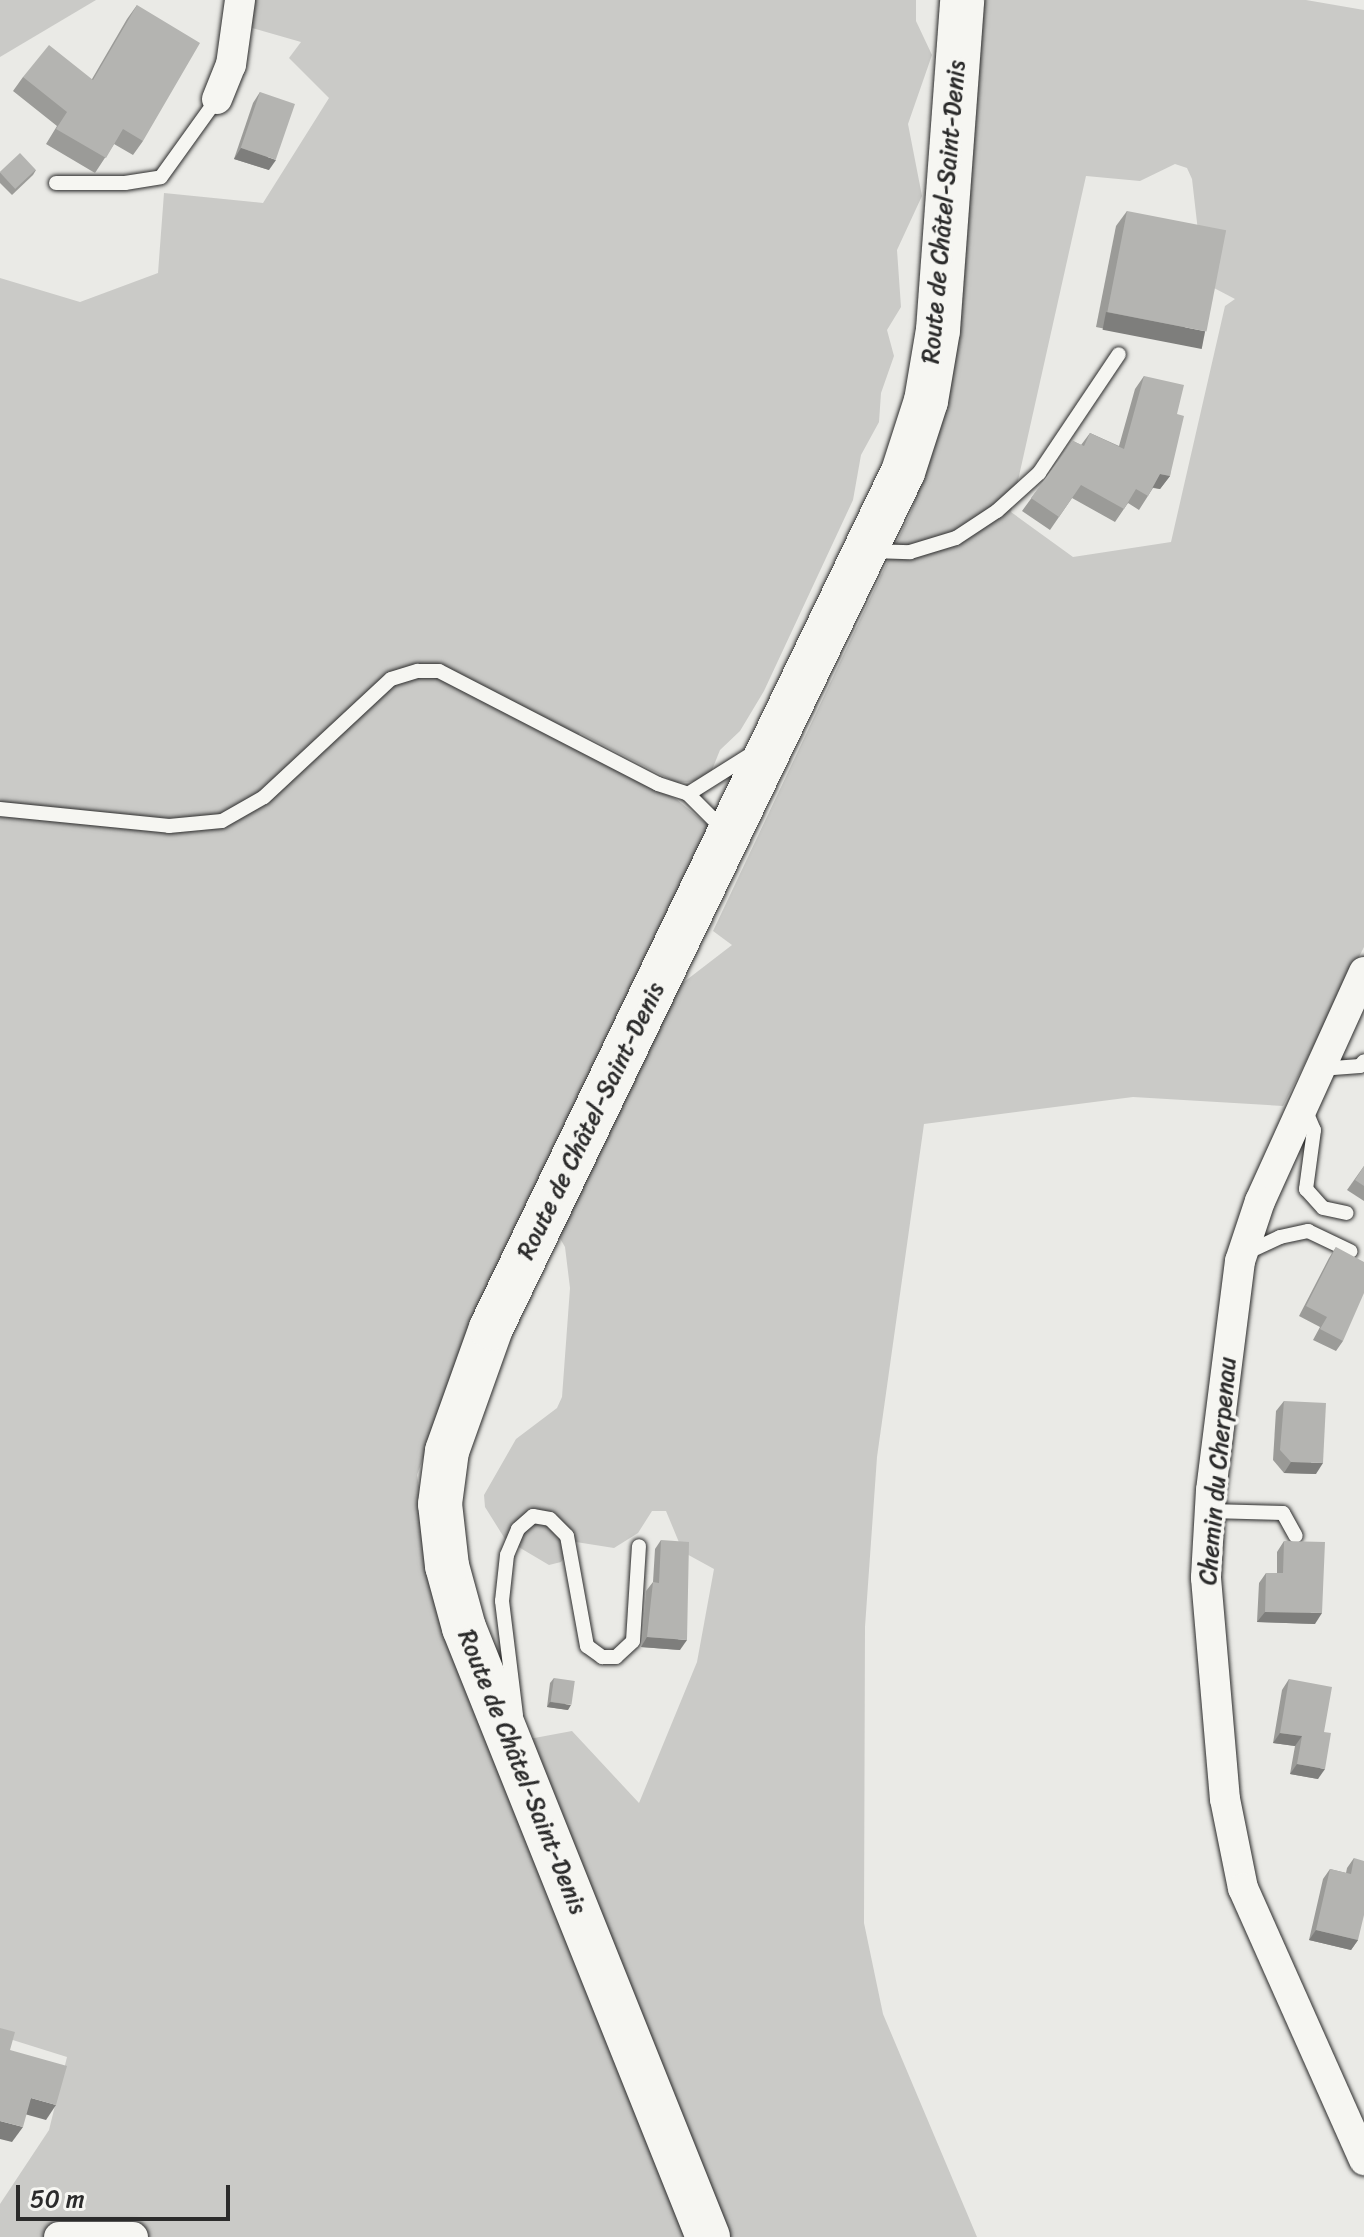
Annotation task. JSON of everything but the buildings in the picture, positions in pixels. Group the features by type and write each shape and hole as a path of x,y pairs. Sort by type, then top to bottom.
{"main road":[{"name":"Route de Châtel-Saint-Denis","path":"708,2237 464,1628 447,1566 440,1504 447,1451 491,1328 867,551 916,436 933,358 962,0"}],"street":[{"path":"217,99 231,65 240,0"},
{"name":"Chemin du Cherpenau","path":"1364,972 1260,1201 1242,1255 1210,1511 1206,1578 1211,1670 1225,1799 1243,1888 1364,2160"},
{"path":"59,2237 122,2236"}],"lane":[{"path":"56,183 125,183 161,177 217,99"},
{"path":"867,551 925,548 956,538 997,511 1039,473 1119,354"},
{"path":"0,809 169,826 222,821 264,797 391,679 418,671 439,671 658,784 688,794 730,836"},
{"path":"688,794 779,733"},
{"path":"1320,1069 1360,1066 1364,1061"},
{"path":"1304,1105 1314,1130 1306,1189 1323,1208 1346,1213"},
{"path":"1242,1255 1280,1237 1308,1231 1350,1251"},
{"path":"1210,1511 1283,1513 1296,1536"},
{"path":"513,1751 516,1703 502,1601 507,1555 518,1529 533,1516 542,1518 567,1536 587,1646 602,1657 616,1657 633,1641 639,1546"}],"shaded area":[{"path":"0,0 96,0 0,57"},
{"path":"233,0 916,0 916,21 932,55 908,124 922,196 897,250 901,307 887,330 894,356 881,393 879,422 861,455 853,500 764,691 740,731 720,750 708,780 677,783 580,733 569,744 676,799 713,829 455,1370 417,1475 443,1625 689,2237 0,2237 0,2204 49,2130 67,2057 0,2036 0,278 80,302 158,273 164,193 263,203 329,98 289,58 301,42 252,28"},
{"path":"981,0 1306,0 1364,10 1364,947 1283,1106 1133,1097 924,1124 877,1457 865,1627 864,1923 883,2014 977,2237 726,2237 529,1739 572,1731 639,1803 697,1662 714,1569 683,1552 666,1511 652,1511 638,1533 614,1548 576,1542 561,1562 549,1565 505,1539 485,1507 484,1495 516,1439 557,1408 562,1397 570,1288 565,1247 553,1226 680,985 732,945 713,931 911,512 947,408 973,152","holes":["1175,164 1187,168 1192,179 1199,240 1214,288 1235,299 1225,306 1171,542 1073,557 1011,512 1086,176 1140,181"]}]}
